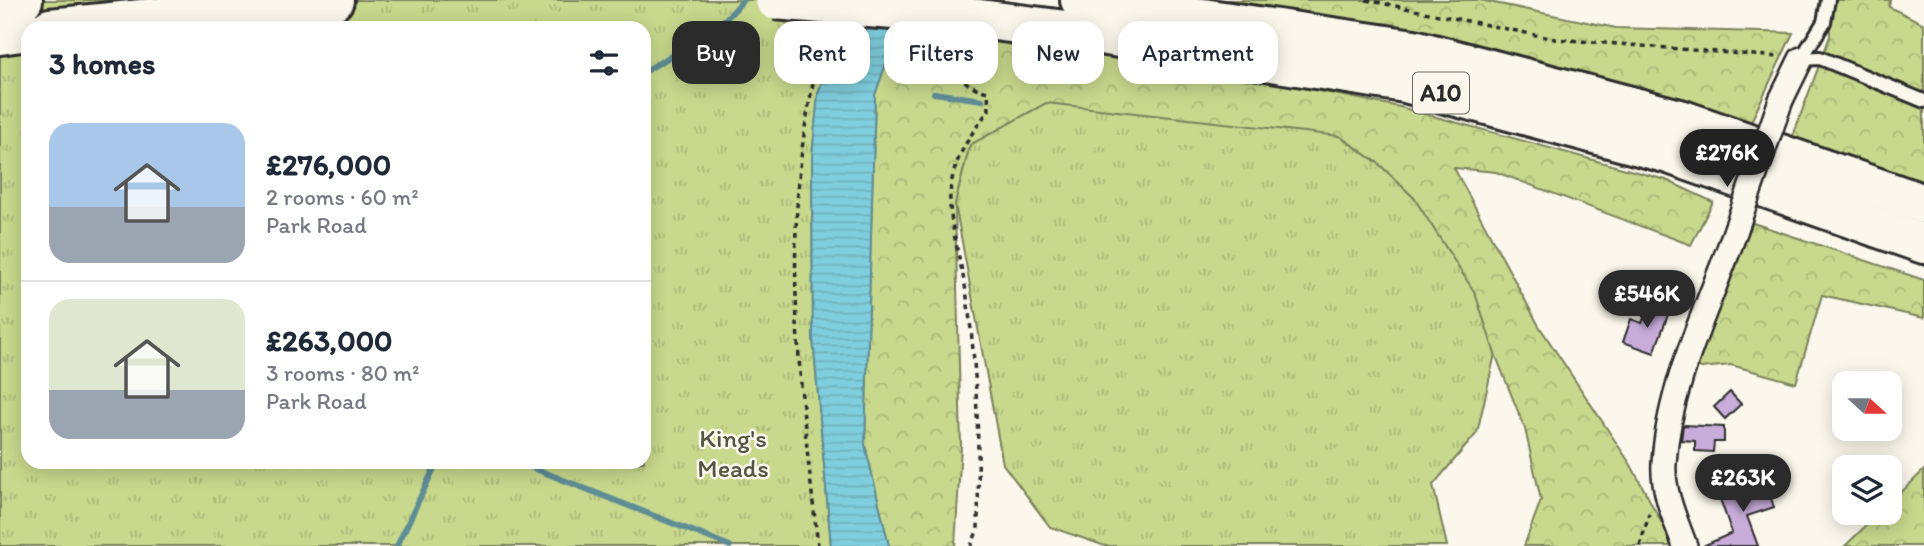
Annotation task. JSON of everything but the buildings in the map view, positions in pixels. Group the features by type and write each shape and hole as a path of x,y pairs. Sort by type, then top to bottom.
{"highway":[{"path":"0,3 23,0"},
{"path":"121,21 334,0"},
{"name":"A10","path":"775,0 920,21"},
{"name":"A10","path":"1080,0 1414,49 1679,118 1924,204"},
{"name":"A10","path":"998,27 1081,32 1405,83 1669,154 1924,244"},
{"path":"0,35 21,32"}],"street":[{"path":"1685,546 1671,510 1664,466 1680,384 1697,327 1717,284 1781,100 1801,59"}],"lane":[{"path":"1801,59 1824,22 1828,0"},
{"path":"1801,59 1820,58 1924,102"}],"path":[{"path":"1366,0 1555,39 1801,59"},
{"path":"813,84 799,162 796,220 799,350 818,546"},
{"path":"967,84 971,88 988,92 989,110 967,139 955,168 950,197 966,288 978,383 978,529 971,546"}],"green space":[{"name":"King's Meads","path":"0,0 850,0 843,21 774,21 774,84 821,84 818,94 812,158 813,338 831,546 0,546"},
{"path":"1200,0 1480,0 1616,28 1793,33 1749,126"},
{"path":"1829,0 1890,0 1889,7 1924,24 1924,185 1792,138 1830,36"},
{"path":"998,37 1012,39 1012,84 1104,84 1104,51 1118,52 1118,84 1278,83 1400,107 1666,180 1713,202 1691,245 1496,172 1454,168 1539,326 1631,465 1674,546 1524,546 1541,500 1525,429 1495,354 1414,198 1378,163 1339,136 970,145 955,204 961,446 955,546 889,546 865,445 875,95 884,68 884,84 998,84"},
{"path":"1046,103 1339,136 1378,163 1414,198 1475,293 1495,354 1477,433 1433,485 1447,546 1105,546 1050,527 1003,464 955,204 970,145"},
{"path":"1753,223 1924,280 1924,318 1822,295 1796,383 1731,365 1701,368 1695,365 1714,299"},
{"path":"1924,470 1924,546 1845,546 1867,525 1902,525 1902,491"}],"water":[{"path":"850,0 908,0 901,21 884,21 884,69 875,95 865,445 889,546 831,546 813,337 812,158 818,94 821,84 870,84 870,21 843,21"}],"waterway":[{"path":"651,68 710,31 743,0"},
{"path":"934,93 982,100"},
{"path":"397,546 434,469"},
{"path":"536,469 730,546"}]}
